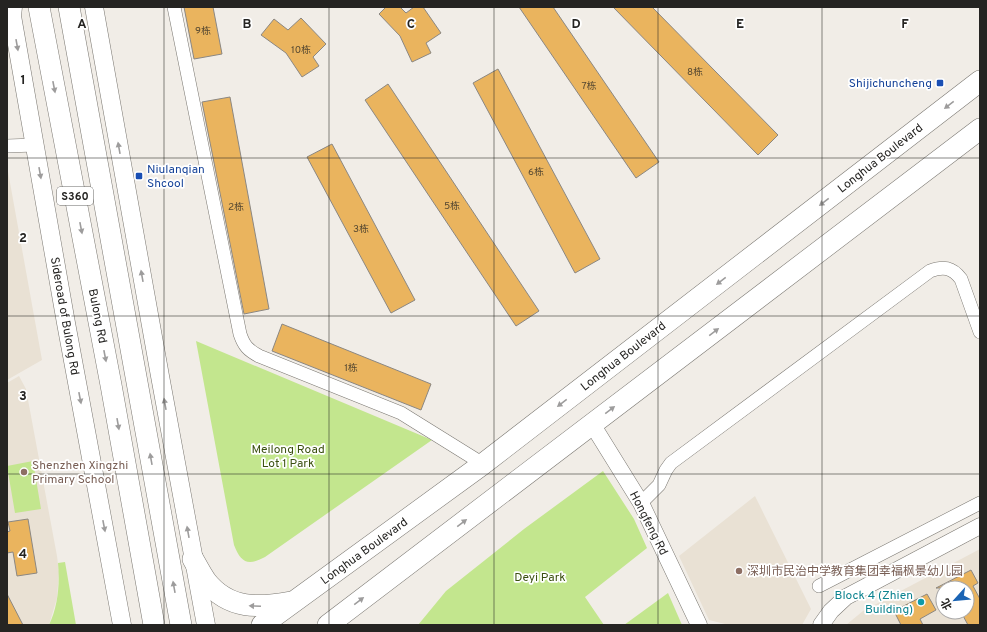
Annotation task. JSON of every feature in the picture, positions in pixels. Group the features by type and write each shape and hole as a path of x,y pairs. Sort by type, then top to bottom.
{"main road":[{"name":"Sideroad of Bulong Rd","path":"13,7 12,16 34,145 122,625"},
{"name":"Bulong Rd","path":"39,7 111,385 154,625"},
{"name":"S360","path":"69,7 181,625"},
{"path":"94,7 206,625"},
{"name":"Longhua Boulevard","path":"262,625 483,464 980,81"},
{"path":"328,625 980,129"},
{"path":"193,559 205,580 219,593 233,601 252,606 268,606 294,602"}],"street":[{"path":"174,7 243,344 250,351 259,356 401,413 483,464"},
{"path":"7,146 34,145"},
{"path":"641,503 659,485 671,463 930,271 936,268 944,268 956,272 961,279 980,332"},
{"name":"Hongfeng Rd","path":"592,424 641,503 699,625"},
{"path":"819,586 980,503"},
{"path":"821,625 831,611 846,597 980,526"}],"shaded area":[{"path":"7,166 42,360 7,380"},
{"name":"Shenzhen Xingzhi Primary School","path":"19,376 26,389 59,572 57,598 49,625 7,625 7,383"},
{"name":"深圳市民治中学教育集团幸福枫景幼儿园","path":"755,496 811,609 802,625 729,625 709,620 679,556"},
{"path":"980,549 980,625 846,625 863,611"}],"green space":[{"name":"Meilong Road Lot 1 Park","path":"196,341 432,440 265,557 250,562 246,561 239,556 234,545"},
{"path":"33,461 41,509 15,513 7,466"},
{"name":"Deyi Park","path":"603,471 634,519 647,548 585,597 604,625 418,625 446,591 524,529"},
{"path":"65,562 76,625 49,625 58,595 58,563"},
{"path":"668,593 682,625 624,625"}],"building":[{"path":"184,7 213,7 222,54 194,59"},
{"path":"386,7 400,7 406,13 414,7 423,7 441,33 426,43 431,53 412,62 400,36 379,14"},
{"path":"519,7 553,7 659,162 636,178"},
{"path":"613,7 652,7 778,135 758,155"},
{"path":"301,18 326,44 313,57 319,66 302,77 286,53 261,35 274,19 288,30"},
{"path":"498,69 600,259 575,273 473,83"},
{"path":"388,84 539,311 516,326 365,100"},
{"path":"230,97 269,309 244,314 202,102"},
{"path":"332,144 415,300 391,313 307,157"},
{"path":"282,324 431,384 421,410 272,351"},
{"path":"28,519 37,573 17,576 13,552 7,553 7,532 10,531 8,522"},
{"path":"971,570 978,583 975,585 975,580 952,580"},
{"path":"975,590 980,599 980,625 968,625 965,620 975,620"},
{"path":"7,594 23,625 7,625"},
{"name":"Block 4 (Zhien Building)","path":"927,594 935,608 935,611 920,619 923,625 901,625 894,611"}],"place":[{"name":"Shijichuncheng","path":"940,83"},
{"name":"Niulanqian Shcool","path":"139,176"},
{"name":"Shenzhen Xingzhi Primary School","path":"24,472"},
{"name":"深圳市民治中学教育集团幸福枫景幼儿园","path":"739,571"},
{"name":"Block 4 (Zhien Building)","path":"921,602"}]}
